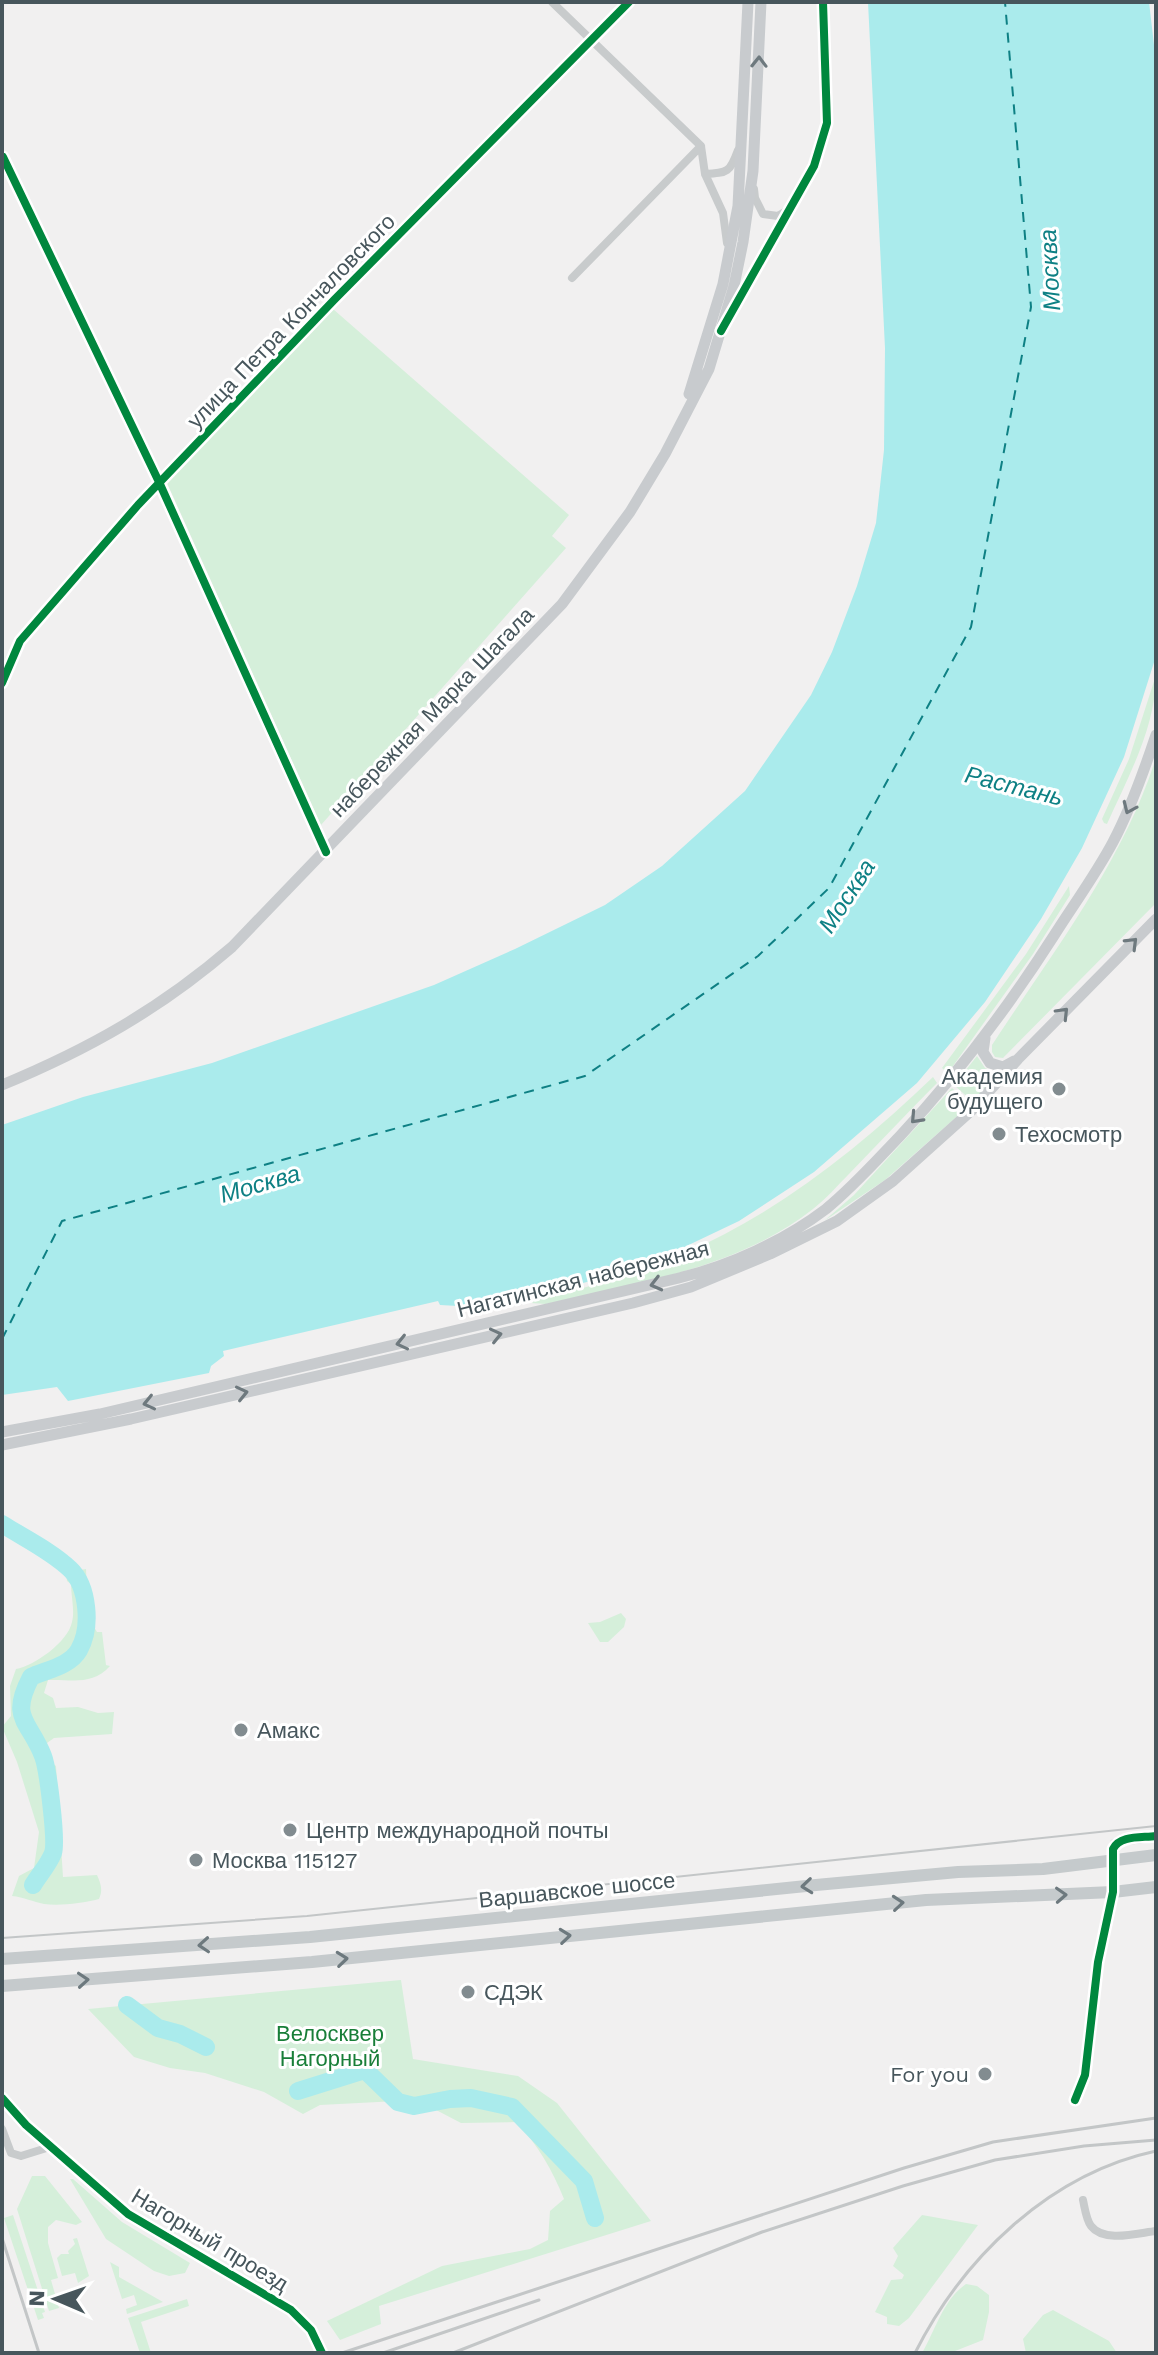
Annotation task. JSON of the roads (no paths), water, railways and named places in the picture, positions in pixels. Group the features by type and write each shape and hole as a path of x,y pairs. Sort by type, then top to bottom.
{"main road":[{"name":"набережная Марка Шагала","path":"680,423 713,321 738,206 754,8"},
{"name":"набережная Марка Шагала","path":"2,1085 75,1054 138,1019 195,978 249,931 562,604 630,512 709,369 743,242 753,171 754,8"},
{"name":"Нагатинская набережная","path":"2,1432 100,1414 634,1289 730,1262 786,1236 825,1210 850,1188 949,1081 985,1037 1036,964 1114,841 1156,735"},
{"name":"Нагатинская набережная","path":"2,1445 131,1419 633,1303 735,1271 837,1221 893,1181 971,1111 1156,919"},
{"path":"985,1037 983,1052 990,1063 1003,1067 1018,1059"},
{"path":"1113,1892 1115,1844 1122,1840 1156,1836"},
{"name":"Варшавское шоссе","path":"2,1959 310,1937 816,1885 1112,1862 1156,1855"},
{"name":"Варшавское шоссе","path":"2,1986 312,1962 926,1900 1113,1892 1156,1887"},
{"name":"Нагорный проезд","path":"2,2098 26,2125 128,2214 291,2310 311,2330 322,2353"}],"street":[{"path":"552,2 701,146 705,174 723,213 728,260"},
{"name":"улица Петра Кончаловского","path":"2,683 20,641 138,505 334,300 629,2"},
{"path":"721,331 814,166 827,123 823,2"},
{"path":"705,174 729,170 744,130"},
{"path":"572,278 701,146"},
{"path":"753,171 755,198 763,214 778,216 789,209"},
{"path":"1075,2100 1085,2075 1098,1962 1113,1892"},
{"path":"2,2129 11,2153 21,2156 53,2146"},
{"path":"1083,2200 1088,2221 1106,2235 1156,2231"}],"water":[{"path":"868,2 1149,2 1156,62 1156,656 1124,757 1082,848 1041,919 985,1002 917,1083 814,1172 739,1221 676,1251 587,1282 460,1312 458,1306 440,1305 438,1301 223,1351 224,1356 211,1366 209,1373 68,1401 57,1387 2,1395 2,1125 83,1097 212,1063 434,985 605,905 662,866 745,791 811,695 832,652 857,586 876,523 884,450 885,348"}],"waterway":[{"path":"2,1524 63,1562 76,1576 86,1607 86,1630 79,1650 64,1664 31,1677 22,1702 24,1719 45,1763 54,1835 53,1853 33,1885"},
{"path":"127,2005 158,2028 180,2034 206,2047"},
{"path":"298,2091 365,2070 398,2102 414,2106 471,2098 512,2107 584,2181 595,2218"}],"tram line":[{"path":"2,1938 307,1916 1156,1826"}],"railway":[{"path":"342,2353 904,2168 993,2142 1156,2118"},
{"path":"453,2353 762,2232 903,2186 995,2160 1084,2146 1156,2140"},
{"path":"915,2353 958,2285 984,2253 1013,2225 1045,2200 1080,2179 1117,2162 1156,2151"},
{"path":"2,2238 39,2353"},
{"path":"383,2353 539,2300"}],"place":[{"name":"Академия будущего","path":"1059,1089"},
{"name":"Техосмотр","path":"999,1134"},
{"name":"Амакс","path":"241,1730"},
{"name":"Центр международной почты","path":"290,1830"},
{"name":"Москва 115127","path":"196,1860"},
{"name":"СДЭК","path":"468,1992"},
{"name":"For you","path":"985,2074"}],"water label":[{"name":"Москва","path":"1050,270"},
{"name":"Растань","path":"1014,786"},
{"name":"Москва","path":"847,896"},
{"name":"Москва","path":"260,1184"}],"park label":[{"name":"Велосквер Нагорный","path":"330,2046"}]}
